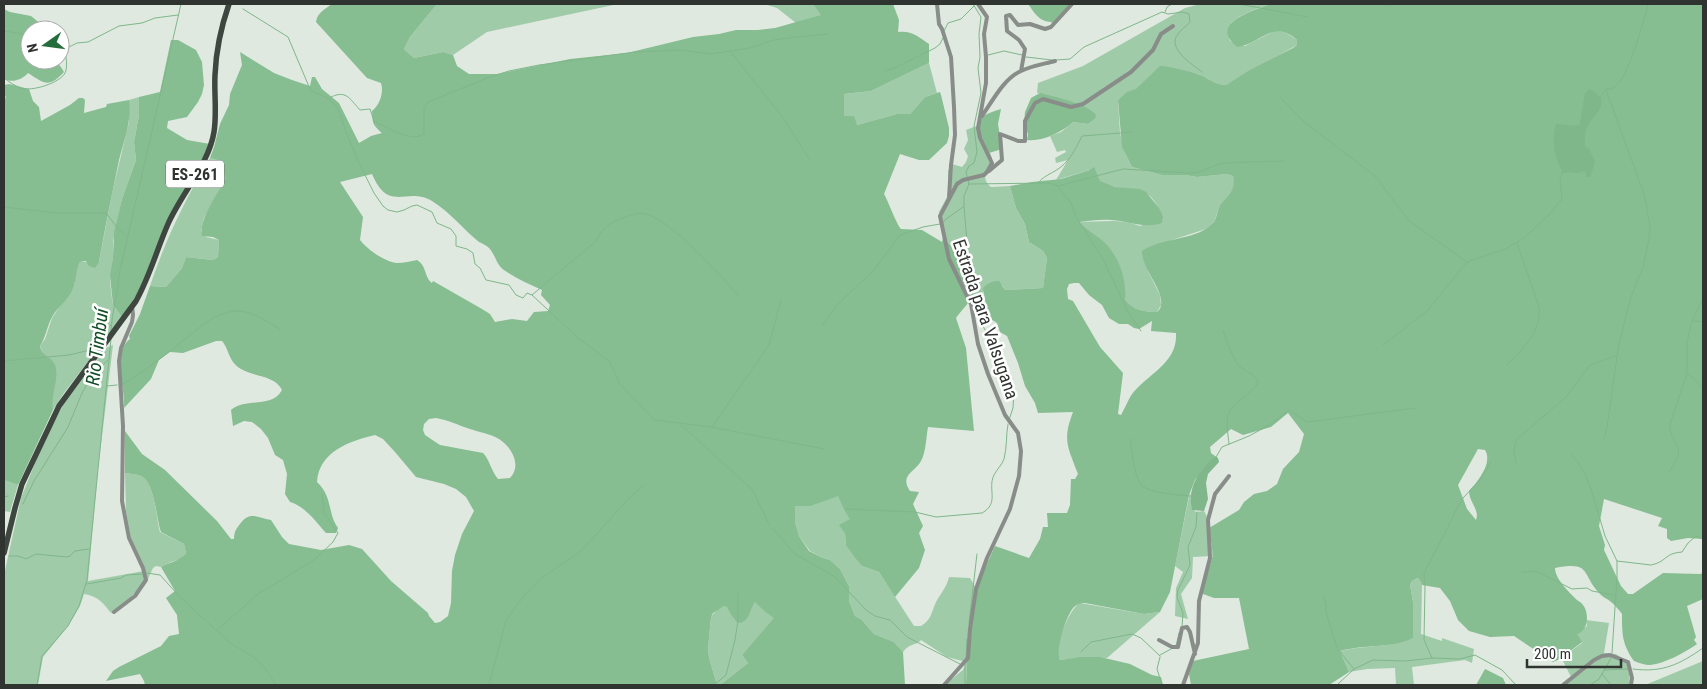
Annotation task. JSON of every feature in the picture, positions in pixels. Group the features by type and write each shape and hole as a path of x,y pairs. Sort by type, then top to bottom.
{"main road":[{"name":"ES-261","path":"4,553 22,484 59,406 132,306 146,282 168,224 210,148 215,124 217,48 229,4"}],"street":[{"path":"937,4 938,24 942,29 951,57 955,135 949,201"},
{"path":"978,4 987,16 984,34 986,75 978,128 992,163 987,172"},
{"path":"1021,71 1025,49 1019,40 1007,31 1007,16 1010,15 1018,25 1030,24 1045,29 1051,26 1072,4"},
{"path":"987,172 1002,161 1000,134 1018,141 1025,141 1025,121 1035,103 1044,99 1071,107 1083,104 1130,72 1153,50 1163,32 1173,26"},
{"path":"980,118 1007,82 1021,71 1055,62"},
{"name":"Estrada para Valsugana","path":"944,685 968,658 976,589 987,558 1008,514 1021,463 1018,433 1005,415 988,374 978,344 971,304 958,279 946,246 940,214 960,182 982,176 987,172"},
{"path":"114,612 135,596 146,580 143,568 129,538 122,501 123,426 119,361 121,348 132,322 132,306"},
{"path":"1183,685 1195,654 1199,636 1199,601 1210,558 1208,520 1215,494 1229,476"},
{"path":"1159,640 1172,647 1178,647 1182,628 1186,627 1190,632 1195,654"},
{"path":"1563,685 1598,657 1608,655 1628,662 1632,678 1631,685"}],"shaded area":[{"path":"332,4 437,4 410,37 404,49 414,58 443,52 453,55 457,66 469,74 497,74 570,59 627,53 693,37 736,30 775,28 821,15 813,4 893,4 899,20 898,32 911,33 929,44 929,63 871,91 844,94 844,116 854,116 857,125 897,114 910,114 925,97 940,92 949,128 947,143 929,160 919,160 900,154 884,194 901,229 922,230 942,242 943,238 961,256 971,272 975,288 973,295 956,318 966,348 974,431 928,427 923,457 909,474 906,481 910,491 919,492 913,504 923,526 919,533 925,550 919,568 895,597 879,572 862,566 846,546 845,533 839,525 850,519 838,496 811,506 795,506 795,522 799,536 809,551 830,560 840,569 849,586 849,601 855,616 861,619 874,634 894,642 903,652 905,685 720,685 748,663 742,655 774,618 755,602 744,621 737,623 727,607 724,606 713,613 711,617 708,648 717,685 145,685 140,674 106,681 113,671 119,667 161,646 169,636 179,634 177,615 166,598 175,591 161,567 178,560 186,553 184,544 161,532 152,493 146,480 139,475 125,473 125,431 142,454 165,470 217,521 231,539 234,539 234,534 247,517 254,516 271,520 289,544 321,550 349,545 362,549 391,581 428,613 435,623 448,616 455,555 462,534 474,511 466,497 456,489 416,477 383,439 375,435 355,441 337,450 323,463 317,482 328,499 332,516 338,528 336,533 326,533 301,507 290,502 285,494 287,474 283,460 275,455 268,438 261,429 252,422 244,421 233,426 231,410 243,404 272,399 278,396 282,390 279,385 269,379 246,372 237,366 231,359 222,341 216,341 183,353 170,352 159,360 151,379 124,408 120,371 121,353 124,345 130,339 129,336 140,314 150,286 166,287 182,268 186,257 213,260 218,257 219,240 213,237 202,236 202,229 206,214 226,178 220,162 210,158 220,124 229,105 230,94 242,65 240,52 274,73 310,86 312,77 315,77 322,89 339,103 359,143 371,136 382,133 374,124 372,111 381,98 381,83 367,78 316,22 320,14","holes":["372,174 378,186 385,193 399,197 423,197 439,205 479,242 486,245 498,263 508,273 542,290 541,295 550,305 548,311 534,312 527,321 512,319 495,322 490,314 482,309 433,281 432,283 429,281 422,265 417,260 400,263 392,262 382,258 363,244 360,240 363,217 340,182","436,418 492,436 504,442 514,457 514,473 510,478 498,479 483,453 440,445 425,435 423,430 424,424 429,419"]},
{"path":"437,4 618,4 487,32 453,55 443,52 414,58 404,49 410,37"},
{"path":"764,4 813,4 822,15 796,23 777,8"},
{"path":"1028,4 1074,4 1053,25 1051,22 1040,18"},
{"path":"1200,4 1270,4 1234,21 1228,29 1230,41 1245,46 1276,30 1285,32 1297,40 1297,45 1226,85 1218,84 1200,75 1185,72 1152,74 1136,90 1128,92 1118,100 1120,133 1125,153 1132,167 1162,175 1197,177 1227,174 1233,176 1234,182 1233,190 1220,207 1214,222 1209,228 1163,243 1148,271 1160,295 1161,305 1157,312 1143,311 1131,306 1124,300 1123,277 1113,254 1103,242 1079,222 1117,221 1140,226 1163,216 1152,198 1147,194 1142,191 1104,183 1090,170 1056,180 1068,160 1056,163 1055,158 1066,152 1065,150 1057,152 1050,136 1061,132 1073,122 1088,124 1095,119 1048,95 1037,93 1038,83 1083,66 1185,8"},
{"path":"1270,4 1703,4 1703,539 1688,538 1671,541 1667,538 1667,529 1658,526 1662,518 1604,499 1599,526 1605,545 1604,550 1621,586 1628,594 1633,594 1663,573 1703,573 1703,599 1687,606 1696,637 1694,640 1697,644 1675,657 1656,664 1646,665 1634,661 1624,639 1622,614 1601,595 1581,568 1567,566 1555,568 1557,577 1583,605 1587,621 1584,629 1577,634 1582,642 1560,659 1553,662 1514,636 1490,637 1469,631 1458,620 1450,601 1440,588 1422,585 1417,578 1410,585 1413,602 1413,638 1396,644 1340,651 1349,672 1329,685 1191,685 1189,674 1193,661 1249,649 1239,598 1214,598 1202,592 1213,555 1209,528 1239,510 1244,502 1254,494 1267,491 1277,484 1283,469 1299,452 1304,434 1288,413 1271,427 1243,435 1231,429 1210,447 1211,453 1215,456 1195,480 1189,495 1170,592 1160,612 1144,614 1083,603 1074,607 1068,617 1060,641 1060,660 1100,657 1130,664 1152,675 1161,677 1163,685 966,685 976,588 995,546 1029,558 1040,539 1043,527 1048,527 1047,513 1067,513 1070,505 1071,479 1075,479 1078,474 1071,457 1067,437 1073,412 1038,413 1035,403 1025,386 1007,336 1000,332 997,323 988,317 983,288 988,284 999,281 1005,290 1043,288 1047,258 1043,251 1029,242 1025,224 1016,208 1010,186 1061,179 1094,167 1100,181 1115,187 1140,189 1146,192 1159,208 1163,216 1162,223 1143,225 1107,220 1079,222 1104,242 1114,254 1125,284 1125,300 1139,310 1157,312 1161,307 1161,299 1145,265 1142,251 1158,244 1203,231 1213,224 1220,206 1232,191 1234,184 1233,176 1227,174 1197,177 1162,175 1132,167 1122,147 1118,100 1127,92 1136,89 1160,66 1191,72 1216,83 1226,85 1250,70 1293,48 1297,45 1297,40 1281,31 1267,34 1253,42 1237,47 1229,39 1227,31 1235,20","holes":["1079,283 1089,295 1102,305 1109,318 1119,324 1128,324 1139,329 1152,321 1151,331 1176,333 1175,343 1167,360 1132,394 1121,415 1118,414 1123,373 1100,347 1073,301 1068,299 1067,289 1069,284","1478,449 1485,450 1487,460 1483,472 1469,491 1477,513 1476,520 1467,509 1458,485"]},
{"path":"4,9 31,16 36,20 20,20 20,70 63,70 64,72 47,83 28,73 17,80 10,81 4,79"},
{"path":"171,40 178,40 196,50 202,62 204,85 198,102 187,117 168,121 167,128 187,140 210,144 205,156 180,197 139,291 122,317 113,305 110,276 114,233 122,199 136,160 134,142 139,115 139,97 160,92"},
{"path":"929,63 937,93 925,97 910,114 897,114 857,125 844,117 844,94 871,91"},
{"path":"9,84 29,89 33,101 39,107 41,121 79,98 85,100 84,113 106,107 107,104 129,100 130,108 99,262 95,268 89,266 86,261 80,262 71,292 52,317 40,346 41,350 55,365 56,381 52,404 53,410 18,485 4,480 4,100 6,97 4,95 4,85"},
{"path":"1590,89 1601,99 1600,108 1587,127 1585,134 1585,147 1589,149 1595,162 1590,177 1587,177 1585,171 1563,173 1555,150 1556,124 1575,126 1580,124 1585,93"},
{"path":"1040,93 1086,107 1096,115 1095,119 1088,124 1073,122 1052,136 1027,140 1028,134 1024,124 1025,112 1031,98"},
{"path":"139,97 139,115 134,142 136,160 122,199 113,241 110,281 112,299 113,305 122,317 53,410 51,401 55,385 40,346 45,339 52,318 75,283 75,271 80,262 99,262 113,189 129,122 129,100"},
{"path":"1001,109 998,124 1002,149 989,153 981,136 980,122 986,115"},
{"path":"979,125 992,158 985,177 987,183 991,187 1010,186 1016,208 1025,224 1029,242 1043,251 1047,258 1043,288 1005,290 1002,285 983,292 988,317 972,306 971,272 960,256 943,238 939,212 948,195 948,171 952,164 962,167 968,156 964,149 968,140 966,130"},
{"path":"210,158 220,162 227,177 204,218 201,231 206,237 219,240 218,257 213,260 186,257 182,268 166,287 150,286 176,220"},
{"path":"113,345 98,469 88,581 144,571 131,540 126,511 125,473 139,475 146,480 152,493 160,532 184,544 186,553 181,559 153,568 148,579 124,604 111,613 97,598 84,594 80,606 68,626 43,657 38,685 4,685 4,575 21,498 41,448 63,405 106,348"},
{"path":"1215,456 1219,462 1208,474 1206,483 1208,499 1204,511 1192,510 1191,494 1193,487 1199,474"},
{"path":"4,480 18,485 10,512 4,511"},
{"path":"1190,492 1192,508 1196,512 1204,511 1210,522 1209,528 1213,556 1193,557 1192,578 1181,594 1188,619 1175,616 1176,588 1183,572 1175,566"},
{"path":"838,495 844,510 851,519 845,533 846,546 862,566 879,572 914,626 921,626 929,618 949,577 970,578 976,588 966,685 944,685 963,670 966,662 947,657 921,640 903,652 894,642 874,634 861,619 855,616 849,601 849,586 840,569 830,560 810,551 799,536 795,522 795,506 811,506"},
{"path":"1417,578 1422,585 1421,634 1442,641 1442,638 1474,649 1472,663 1465,660 1412,667 1414,685 1396,685 1395,668 1349,672 1340,651 1386,645 1413,638 1413,602 1410,585"},
{"path":"755,601 765,612 775,618 742,655 748,663 720,685 717,685 708,648 711,617 720,608 727,606 737,623"},
{"path":"1080,603 1144,614 1160,612 1107,658 1088,657 1060,660 1058,647 1063,630 1071,613"},
{"path":"1586,620 1609,623 1604,653 1616,654 1628,662 1630,685 1561,685 1571,677 1562,659 1560,659 1582,643 1576,634 1587,626"},
{"path":"1703,661 1703,685 1645,685"},
{"path":"1485,669 1503,678 1506,685 1476,685"}],"waterway":[{"name":"Rio Timbuí","path":"111,330 119,275 181,4"},
{"path":"973,4 981,17 978,68 981,93 974,126 977,152 974,163 969,166 966,172 969,184 964,196 967,242 965,255 972,277 979,287 980,292 977,297 986,318 983,326 995,358 1006,370 1014,391 1013,408 1009,420"},
{"path":"1165,12 1167,7 1172,4"},
{"path":"1239,4 1308,17"},
{"path":"1600,98 1606,89 1612,89 1622,79 1636,47 1648,4"},
{"path":"944,31 948,23 961,19 974,6"},
{"path":"243,9 288,37 310,89 328,98 338,108 361,167 383,206 388,210 397,212 417,205 432,212 437,223 451,229 456,236 456,246 473,253 475,264 480,268 486,280 509,285 516,295 523,298 527,293 532,295 596,241 608,225 629,216 646,214 656,218 681,237 738,295"},
{"path":"1056,60 1070,59 1084,47 1162,12 1168,14 1183,12 1189,14 1190,22 1178,34 1175,39 1175,45 1182,56 1202,72"},
{"path":"70,46 77,43 88,42 119,26 178,15"},
{"path":"4,31 20,33"},
{"path":"329,98 339,94 347,96 360,110 370,109 374,121 399,133 413,137 424,134 424,108 428,102 509,71 635,52 678,50 711,54 750,48 774,40 828,34"},
{"path":"885,71 935,48 943,38"},
{"path":"988,55 1004,51 1022,55"},
{"path":"731,52 784,119 809,159"},
{"path":"1026,57 1052,60"},
{"path":"4,78 21,88 31,89 52,83 62,77 66,70"},
{"path":"1604,439 1619,343 1631,297 1643,267 1650,226 1644,194 1606,90"},
{"path":"1280,97 1303,121 1375,176 1409,221 1467,262"},
{"path":"1038,183 1068,160 1082,136 1133,132"},
{"path":"969,184 1049,183 1058,186 1123,169 1190,173 1199,172 1222,163 1284,161"},
{"path":"1383,345 1427,311 1467,262 1505,249 1521,240 1549,215 1562,199 1560,180 1562,172"},
{"path":"1058,187 1071,203 1076,217 1104,261 1129,314 1141,331"},
{"path":"4,207 56,213 106,213 119,230 127,236"},
{"path":"943,223 963,207"},
{"path":"822,326 837,305 874,270 900,235 923,227 940,224"},
{"path":"1506,366 1530,340 1539,316 1539,307 1517,243"},
{"path":"532,295 578,338 609,361 620,384 654,420 711,427 824,449"},
{"path":"1669,472 1679,450 1673,438 1670,424 1687,373 1687,342 1692,321 1703,298"},
{"path":"712,427 769,345 781,300"},
{"path":"123,384 201,326 227,312 250,313 280,329"},
{"path":"1693,321 1703,322"},
{"path":"4,361 69,355 90,350 111,325"},
{"path":"1223,330 1237,363 1253,375 1258,382 1230,410 1227,425 1229,444"},
{"name":"Rio Timbuí","path":"37,685 42,656 68,626 79,606 87,580 111,339"},
{"path":"1516,463 1514,450 1516,440 1566,397 1590,365 1616,356"},
{"path":"23,504 34,481 68,427 82,393 93,374 108,360"},
{"path":"1687,373 1703,388"},
{"path":"107,386 117,385"},
{"path":"1216,457 1222,447 1249,436 1271,424 1289,410 1307,422 1416,408"},
{"path":"846,509 915,512 936,517 982,513 990,505 992,500 992,480 1004,459 1008,424"},
{"path":"681,425 752,489 769,524"},
{"path":"1130,439 1135,470 1141,485 1157,492 1191,496"},
{"path":"1571,454 1585,474 1605,536 1617,561 1612,653"},
{"path":"1432,658 1424,640 1424,573 1463,498 1480,480 1491,462"},
{"path":"489,685 506,620 523,597 539,580 581,551 632,495 643,486"},
{"path":"217,630 258,594 314,560 333,542 338,533 324,513 322,494"},
{"path":"4,497 8,496"},
{"path":"1182,627 1183,613 1177,597 1178,590 1190,565 1188,547 1196,527 1197,512"},
{"path":"773,529 795,554 834,576 866,610 875,616 890,620 907,637 960,664"},
{"path":"1617,561 1656,564 1672,554 1682,552 1696,536 1703,539"},
{"path":"9,556 18,556 26,559 36,554 67,557 75,551 89,549"},
{"path":"969,623 977,554"},
{"path":"1522,572 1533,571 1540,573 1572,589 1587,588 1592,591 1615,595"},
{"path":"147,573 160,575 180,597 229,642 255,658 265,668 276,685"},
{"path":"87,584 121,578 126,575 142,574"},
{"path":"714,685 726,675 738,620 738,593"},
{"path":"1324,596 1326,612 1337,648 1354,669"},
{"path":"1176,646 1179,633"},
{"path":"1081,652 1091,642 1132,634 1141,638 1160,656"},
{"path":"966,658 967,639"},
{"path":"1633,669 1653,670 1671,666 1687,659 1703,648"},
{"path":"1160,655 1171,649"},
{"path":"1337,685 1354,669 1373,660 1460,659 1475,655 1502,670 1516,685"},
{"path":"1160,657 1157,669 1162,685"},
{"path":"1590,685 1599,679 1611,658"},
{"path":"965,664 965,685"},
{"path":"1605,670 1628,669"},
{"path":"1602,674 1611,685"}]}
